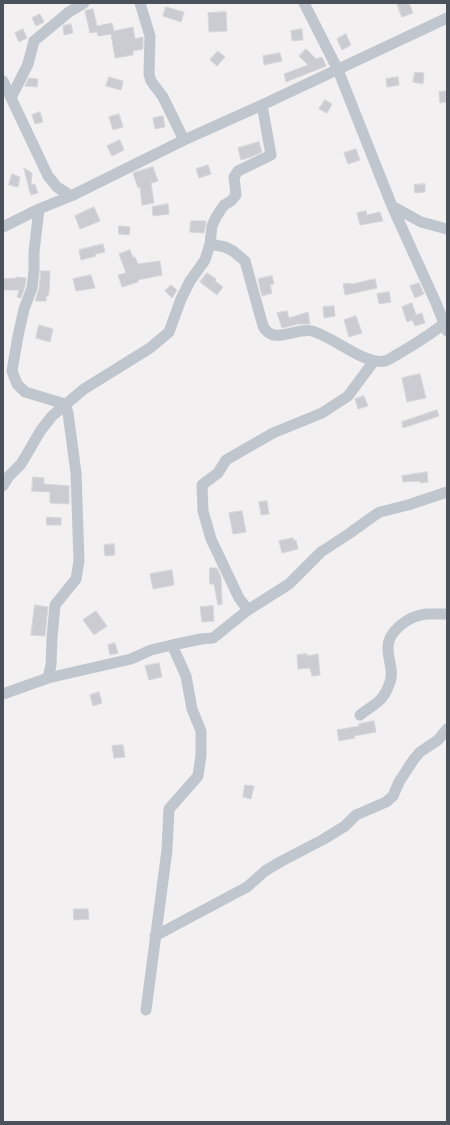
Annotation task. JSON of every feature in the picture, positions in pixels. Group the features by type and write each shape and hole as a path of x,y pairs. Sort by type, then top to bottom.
{"street":[{"path":"11,98 28,64 34,41 69,12 84,3"},
{"path":"140,3 150,36 151,81 162,97 184,140"},
{"path":"210,244 225,247 233,251 245,261 265,331 276,336 301,330 310,331 334,341 360,356 374,361 385,361 446,328 392,206 338,70 304,3"},
{"path":"3,227 39,209 71,196 184,140 338,70 447,18"},
{"path":"3,81 48,176 57,187 71,196"},
{"path":"3,486 9,476 21,464 41,430 52,416 84,389 150,348 169,332 181,299 190,281 205,260 210,244 212,226 216,217 224,205 231,201 236,195 234,177 238,171 271,155 262,105"},
{"path":"392,206 421,222 447,229"},
{"path":"39,209 32,288 24,310 12,371 17,384 26,392 65,404"},
{"path":"248,610 239,598 211,539 203,510 202,485 218,473 226,460 273,433 322,413 348,396 374,361"},
{"path":"48,678 51,665 55,606 76,579 79,561 76,473 68,413 65,404"},
{"path":"3,694 48,678 131,659 151,650 201,639 213,638 248,610 289,584 321,552 350,534 380,512 408,505 447,492"},
{"path":"360,715 379,702 390,683 392,672 388,647 389,638 396,630 419,616 447,614"},
{"path":"146,1010 167,850 169,809 198,776 201,755 201,731 192,709 186,676 172,645"},
{"path":"155,936 247,887 270,868 329,836 345,826 356,815 386,802 393,796 399,782 414,759 420,752 438,740 447,729"}],"building":[{"path":"397,3 409,3 413,13 402,17"},
{"path":"166,7 184,12 181,22 163,16"},
{"path":"93,9 97,26 112,23 114,31 133,27 135,39 143,37 143,49 133,51 133,55 115,58 111,34 98,36 97,32 90,33 85,11"},
{"path":"226,12 227,31 209,32 208,13"},
{"path":"40,14 44,22 36,26 32,18"},
{"path":"71,24 73,33 64,35 63,26"},
{"path":"23,29 27,38 19,42 15,33"},
{"path":"302,29 303,40 292,41 291,31"},
{"path":"346,34 351,45 342,50 337,39"},
{"path":"306,49 316,59 322,57 326,66 286,82 284,74 308,65 299,56"},
{"path":"218,51 225,57 217,66 210,60"},
{"path":"280,53 282,61 264,65 263,56"},
{"path":"415,72 424,73 423,84 413,82"},
{"path":"109,77 123,81 121,90 106,86"},
{"path":"398,77 399,85 387,87 386,79"},
{"path":"29,78 38,79 37,87 25,86"},
{"path":"447,91 447,102 440,103 439,92"},
{"path":"325,100 332,104 327,113 319,109"},
{"path":"40,112 43,122 35,124 32,115"},
{"path":"119,114 123,127 113,130 109,117"},
{"path":"163,116 165,127 155,129 153,118"},
{"path":"120,140 124,150 112,156 107,146"},
{"path":"259,142 262,152 241,160 238,148"},
{"path":"356,149 360,160 348,164 344,153"},
{"path":"208,165 211,174 199,178 196,169"},
{"path":"153,167 158,181 151,183 154,203 142,205 140,187 138,188 133,173"},
{"path":"24,168 32,173 31,185 35,184 38,193 31,195"},
{"path":"12,174 20,177 18,187 9,185"},
{"path":"425,184 425,192 415,193 414,185"},
{"path":"168,204 169,214 153,216 152,207"},
{"path":"94,207 100,221 80,229 75,216"},
{"path":"366,211 367,215 380,212 383,221 360,225 357,213"},
{"path":"191,221 206,221 204,233 190,232"},
{"path":"119,226 130,227 129,235 119,234"},
{"path":"103,244 105,252 95,254 96,256 81,260 79,250"},
{"path":"130,250 133,258 135,257 138,264 160,261 162,275 138,280 138,282 122,287 118,275 126,273 119,254"},
{"path":"41,271 50,271 49,292 48,296 46,296 46,301 35,301 39,289"},
{"path":"207,273 216,279 215,281 223,287 217,295 200,282"},
{"path":"91,275 95,288 76,291 73,279"},
{"path":"272,276 274,284 270,285 272,293 262,296 258,279"},
{"path":"17,277 26,278 21,298 17,297 19,290 3,290 3,279"},
{"path":"375,279 377,288 345,295 343,284 351,284"},
{"path":"419,283 424,294 415,298 410,286"},
{"path":"171,285 177,290 172,298 165,291"},
{"path":"389,292 391,302 379,304 377,294"},
{"path":"412,303 416,315 422,313 425,323 415,326 412,320 407,322 402,307"},
{"path":"334,306 335,316 324,318 323,307"},
{"path":"287,311 289,318 308,312 310,324 298,324 282,328 277,313"},
{"path":"356,316 362,333 349,337 344,320"},
{"path":"39,325 53,329 50,342 36,338"},
{"path":"420,374 426,398 407,402 402,378"},
{"path":"364,396 368,406 358,409 355,399"},
{"path":"437,410 439,416 403,428 402,422"},
{"path":"427,472 428,482 403,482 402,476"},
{"path":"33,477 44,478 44,484 69,486 69,504 50,503 50,492 32,491"},
{"path":"267,501 269,514 261,515 259,502"},
{"path":"242,511 246,532 233,534 229,513"},
{"path":"47,517 61,518 61,525 47,525"},
{"path":"293,538 294,541 296,540 298,549 282,553 279,541"},
{"path":"114,544 115,555 105,556 104,545"},
{"path":"210,568 217,568 221,577 222,604 218,605 214,584 210,584"},
{"path":"172,570 174,585 153,589 150,574"},
{"path":"35,605 48,607 45,636 31,635"},
{"path":"213,606 214,621 202,622 200,607"},
{"path":"96,611 107,626 94,635 83,620"},
{"path":"115,643 118,653 110,655 108,645"},
{"path":"307,654 307,656 318,654 320,675 312,676 310,668 298,669 297,655"},
{"path":"159,663 162,677 149,680 145,666"},
{"path":"99,692 102,703 93,706 90,695"},
{"path":"374,721 376,732 354,736 355,738 339,741 337,730 359,726 359,724"},
{"path":"123,745 125,757 114,758 112,746"},
{"path":"245,785 254,786 251,799 243,797"},
{"path":"74,909 88,909 89,919 74,920"}]}
